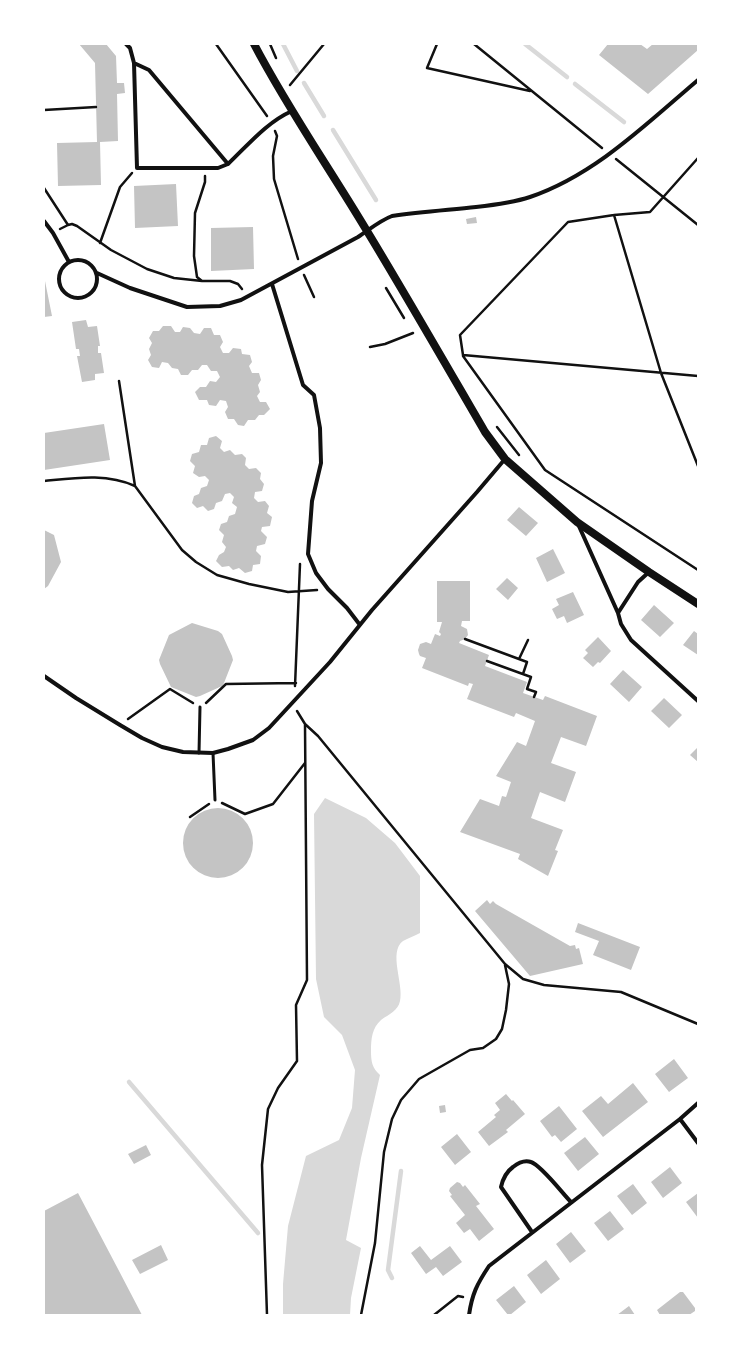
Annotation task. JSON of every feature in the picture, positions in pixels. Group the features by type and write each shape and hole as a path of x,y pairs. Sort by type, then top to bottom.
{"main road":[{"path":"254,44 292,111 367,231 485,432 505,459 577,522 698,604"}],"street":[{"path":"126,44 130,48 134,63 137,168 221,167 228,164 272,123 281,116 292,111"},
{"path":"134,63 149,70 228,164"},
{"path":"97,273 130,288 187,307 220,306 241,300 301,269 367,231 375,224 392,216 504,203 529,197 556,186 610,154 698,80"},
{"path":"44,222 53,233 69,262"},
{"path":"83,260 92,265 97,273 97,286 93,292 83,299 71,298 61,289 59,284 60,271 69,262 83,260"},
{"path":"272,284 303,385 314,395 320,428 321,463 312,501 308,554 316,573 360,625"},
{"path":"44,676 120,725 142,738 162,747 183,752 212,753 253,740 270,728 330,662 360,625 505,459"},
{"path":"577,522 618,612 620,624 631,640 698,701"},
{"path":"618,612 638,582 649,572"},
{"path":"468,1315 471,1300 477,1284 489,1266 680,1119 698,1103"},
{"path":"680,1119 698,1143"},
{"path":"532,1232 501,1188 503,1177 512,1168 520,1162 531,1162 538,1167 571,1202"}],"lane":[{"path":"199,753 200,707"},
{"path":"212,753 215,800"}],"path":[{"path":"216,44 272,123"},
{"path":"289,87 324,44"},
{"path":"437,44 427,68 533,91"},
{"path":"474,44 698,225"},
{"path":"44,110 96,107"},
{"path":"277,136 273,156 274,179 301,269 314,297"},
{"path":"698,158 650,212 614,215 568,222 460,335 463,355 545,470 698,570"},
{"path":"100,243 120,187 137,168"},
{"path":"202,281 197,277 194,256 195,213 206,182 204,168"},
{"path":"44,188 68,225"},
{"path":"614,215 661,373 698,466"},
{"path":"53,233 72,224 100,243 134,263 148,269 174,278 202,281 230,281 238,284 243,291"},
{"path":"370,347 385,344 413,333"},
{"path":"463,355 698,376"},
{"path":"119,381 135,486 182,550 196,562 217,574 249,584 288,592 328,589"},
{"path":"44,481 105,477 117,479 135,486"},
{"path":"300,564 296,683 292,703 305,724 323,743 505,964 523,979 544,985 621,992 698,1024"},
{"path":"465,640 527,662 523,674"},
{"path":"519,659 528,640"},
{"path":"487,661 531,677 527,689 536,692 534,697"},
{"path":"120,725 170,689 200,707 226,684 296,683"},
{"path":"267,1315 262,1165 268,1109 278,1088 297,1061 296,1005 307,980 305,724"},
{"path":"190,817 215,800 245,814 273,804 305,763"},
{"path":"361,1315 375,1243 384,1152 392,1119 401,1100 419,1080 470,1050 484,1048 496,1039 502,1029 509,984 505,964"},
{"path":"434,1315 458,1296 471,1300"}],"shaded area":[{"path":"325,798 366,818 395,843 420,876 420,933 403,941 399,946 397,960 401,994 400,1001 395,1010 378,1023 372,1038 372,1061 375,1070 380,1075 361,1158 346,1240 361,1248 351,1298 350,1315 283,1315 283,1284 288,1226 306,1156 339,1140 352,1108 355,1070 342,1035 324,1017 316,979 314,814"}],"building":[{"path":"79,44 106,44 116,56 117,83 124,83 125,93 117,94 118,141 100,142 101,185 58,186 57,143 97,142 95,63"},
{"path":"608,44 640,44 647,49 653,44 698,44 698,50 648,94 599,55"},
{"path":"176,184 178,226 135,228 134,186"},
{"path":"476,217 477,223 467,224 466,219"},
{"path":"253,227 254,269 211,271 211,228"},
{"path":"44,276 52,316 44,317"},
{"path":"86,320 88,327 97,326 100,346 98,346 98,353 101,353 104,373 95,374 95,380 82,382 77,356 80,356 79,349 76,349 72,322"},
{"path":"163,326 171,326 175,332 180,332 183,327 190,328 194,333 200,334 204,328 211,328 214,335 220,335 223,342 220,347 223,353 229,353 233,348 241,349 242,354 250,355 252,362 249,366 252,373 259,373 261,380 258,385 260,392 257,396 260,402 266,402 270,409 264,415 259,415 255,420 248,420 244,426 238,425 234,419 228,419 225,412 228,407 226,401 220,400 216,406 209,405 207,400 199,400 195,392 200,387 206,387 210,381 216,382 220,377 217,371 211,371 207,365 202,365 198,370 192,370 188,375 181,375 178,369 172,368 168,363 162,362 159,368 152,367 148,360 151,355 149,349 152,343 149,338 153,331 159,331"},
{"path":"104,424 110,460 44,470 44,433"},
{"path":"216,436 222,441 220,448 224,452 230,450 235,455 242,454 246,458 245,465 249,469 256,468 261,473 260,479 264,484 262,491 255,492 254,498 258,502 265,501 269,506 267,513 272,517 270,526 262,527 261,531 267,537 265,544 257,546 256,551 261,556 260,564 253,565 252,571 245,573 239,568 233,570 229,566 222,567 216,561 219,555 224,552 226,547 222,542 224,535 219,530 221,524 227,522 229,516 235,514 237,507 232,503 234,497 230,493 225,494 222,501 216,503 214,509 208,511 203,506 197,508 192,503 194,496 199,494 201,488 207,486 209,480 205,476 199,477 193,473 195,466 190,461 192,454 199,452 201,445 207,445 209,438"},
{"path":"519,507 538,523 526,536 507,520"},
{"path":"44,530 54,535 61,562 48,586 44,589"},
{"path":"553,549 565,573 547,582 536,558"},
{"path":"507,578 518,588 508,600 496,589"},
{"path":"437,581 470,581 470,621 462,621 461,626 467,629 468,635 459,643 489,655 485,666 527,682 523,693 543,700 545,696 597,716 586,746 561,737 551,763 576,772 565,802 540,792 531,818 563,830 555,850 558,851 548,876 518,859 520,854 460,832 480,799 499,806 502,796 506,797 511,782 496,776 517,742 526,746 535,721 516,713 514,717 467,699 473,684 469,683 468,686 422,668 426,658 420,656 419,654 418,650 420,644 426,642 431,644 435,634 440,636 441,634 439,632 442,622 437,622"},
{"path":"573,592 584,615 567,623 564,616 557,619 552,609 559,605 556,599"},
{"path":"654,605 674,623 660,637 641,620"},
{"path":"192,623 218,631 222,634 233,660 222,686 196,697 171,687 159,660 169,635"},
{"path":"694,631 698,634 698,655 683,645"},
{"path":"598,637 611,651 600,663 598,662 593,667 583,658 588,653 585,650"},
{"path":"623,670 642,687 629,702 610,684"},
{"path":"664,698 682,715 669,728 651,711"},
{"path":"698,747 698,762 690,755"},
{"path":"211,808 225,808 238,814 247,823 253,836 251,856 243,868 225,878 211,878 198,872 189,863 183,850 183,836 189,823 198,814"},
{"path":"487,900 490,904 493,901 570,946 575,945 576,949 579,948 583,964 530,976 475,911"},
{"path":"578,923 640,947 631,970 593,955 599,941 575,932"},
{"path":"674,1059 688,1078 669,1092 655,1074"},
{"path":"633,1083 648,1102 603,1137 582,1111 601,1096 608,1104"},
{"path":"506,1094 525,1114 506,1130 508,1132 489,1146 478,1132 496,1117 494,1115 500,1110 495,1103"},
{"path":"445,1105 446,1112 440,1113 439,1106"},
{"path":"559,1106 577,1129 561,1142 555,1135 552,1137 540,1121"},
{"path":"457,1134 471,1152 455,1165 441,1147"},
{"path":"585,1137 599,1154 578,1171 564,1153"},
{"path":"146,1145 151,1155 134,1164 128,1154"},
{"path":"670,1167 682,1183 663,1198 651,1182"},
{"path":"457,1182 463,1187 465,1185 480,1204 476,1206 494,1229 479,1241 470,1229 464,1233 456,1223 465,1215 450,1196 452,1195 449,1191 450,1188"},
{"path":"633,1184 647,1203 632,1215 617,1196"},
{"path":"78,1193 142,1315 44,1315 44,1211"},
{"path":"698,1193 698,1218 686,1202"},
{"path":"610,1211 624,1229 608,1241 594,1223"},
{"path":"571,1232 586,1251 570,1263 556,1244"},
{"path":"161,1245 168,1260 140,1274 132,1260"},
{"path":"420,1246 431,1260 450,1246 462,1262 443,1276 436,1267 426,1274 411,1253"},
{"path":"546,1260 560,1279 541,1294 527,1275"},
{"path":"514,1286 526,1302 508,1315 496,1300"},
{"path":"680,1292 683,1292 695,1308 695,1311 689,1315 660,1315 657,1310"},
{"path":"629,1306 635,1315 617,1315"}],"waterway":[{"path":"283,44 297,71"},
{"path":"525,44 567,77"},
{"path":"304,83 324,116"},
{"path":"575,84 624,122"},
{"path":"333,130 376,200"},
{"path":"129,1082 258,1233"},
{"path":"392,1278 388,1270 401,1171"}]}
